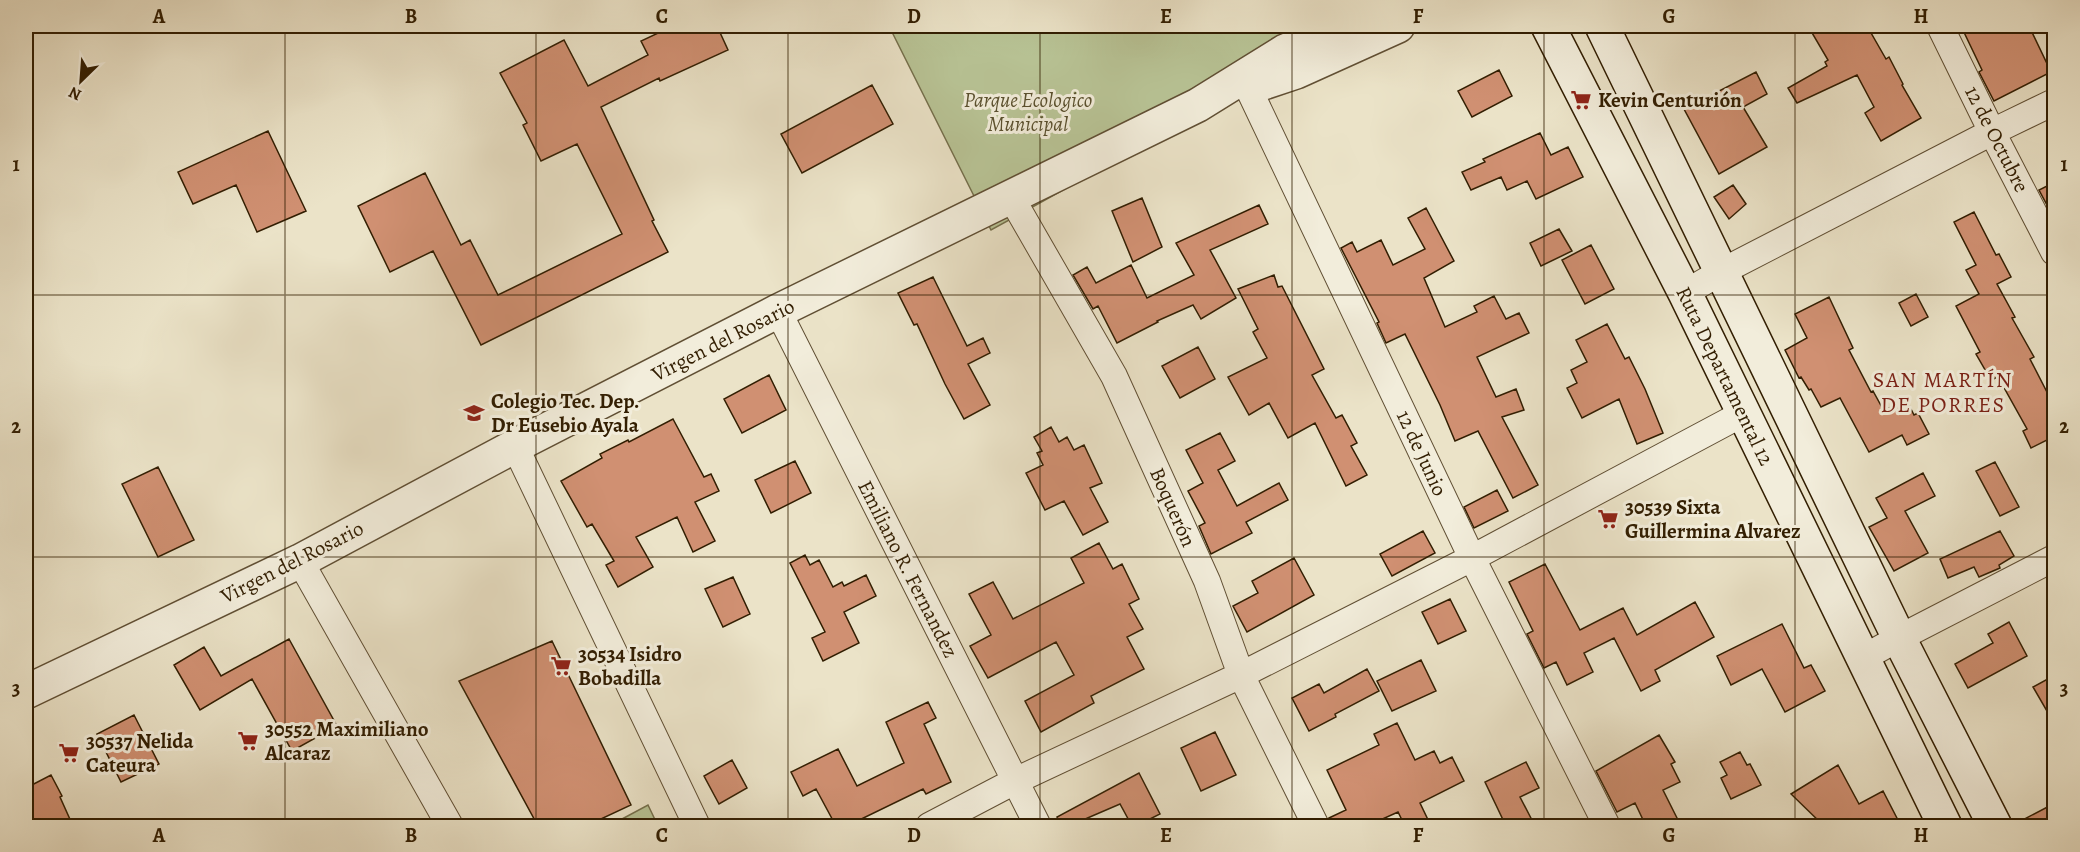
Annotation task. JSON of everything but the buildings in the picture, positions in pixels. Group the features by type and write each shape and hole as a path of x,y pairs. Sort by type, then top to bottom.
{"main road":[{"path":"1245,82 1285,51 1345,26"},
{"path":"1245,82 1296,72 1398,26"},
{"name":"Ruta Departamental 12","path":"1548,26 1685,293 1742,414 1945,826"},
{"name":"Ruta Departamental 12","path":"1602,26 1899,638 1995,826"},
{"name":"Virgen del Rosario","path":"26,692 300,561 515,446 778,311 1245,82"}],"street":[{"name":"12 de Octubre","path":"1940,26 2055,252"},
{"name":"12 de Junio","path":"1245,82 1472,558 1606,826"},
{"path":"1685,293 1721,272 1992,132 2055,102"},
{"name":"Boquerón","path":"1011,197 1114,376 1207,581 1241,675 1316,826"},
{"name":"Emiliano R. Fernandez","path":"778,311 1038,826"},
{"path":"929,826 1015,781 1241,675 1472,558 1742,414"},
{"path":"515,446 697,826"},
{"path":"1863,658 2055,558"},
{"path":"300,561 446,825"}],"green space":[{"name":"Parque Ecologico Municipal","path":"889,26 1359,26 991,230"},
{"path":"648,805 658,826 609,826"}],"place":[{"name":"Kevin Centurión","path":"1581,100"},
{"name":"Colegio Tec. Dep. Dr Eusebio Ayala","path":"474,413"},
{"name":"30539 Sixta Guillermina Alvarez","path":"1608,519"},
{"name":"30534 Isidro Bobadilla","path":"561,666"},
{"name":"30552 Maximiliano Alcaraz","path":"248,741"},
{"name":"30537 Nelida Cateura","path":"69,753"}],"district":[{"name":"SAN MARTÍN DE PORRES","path":"1943,392"}]}
